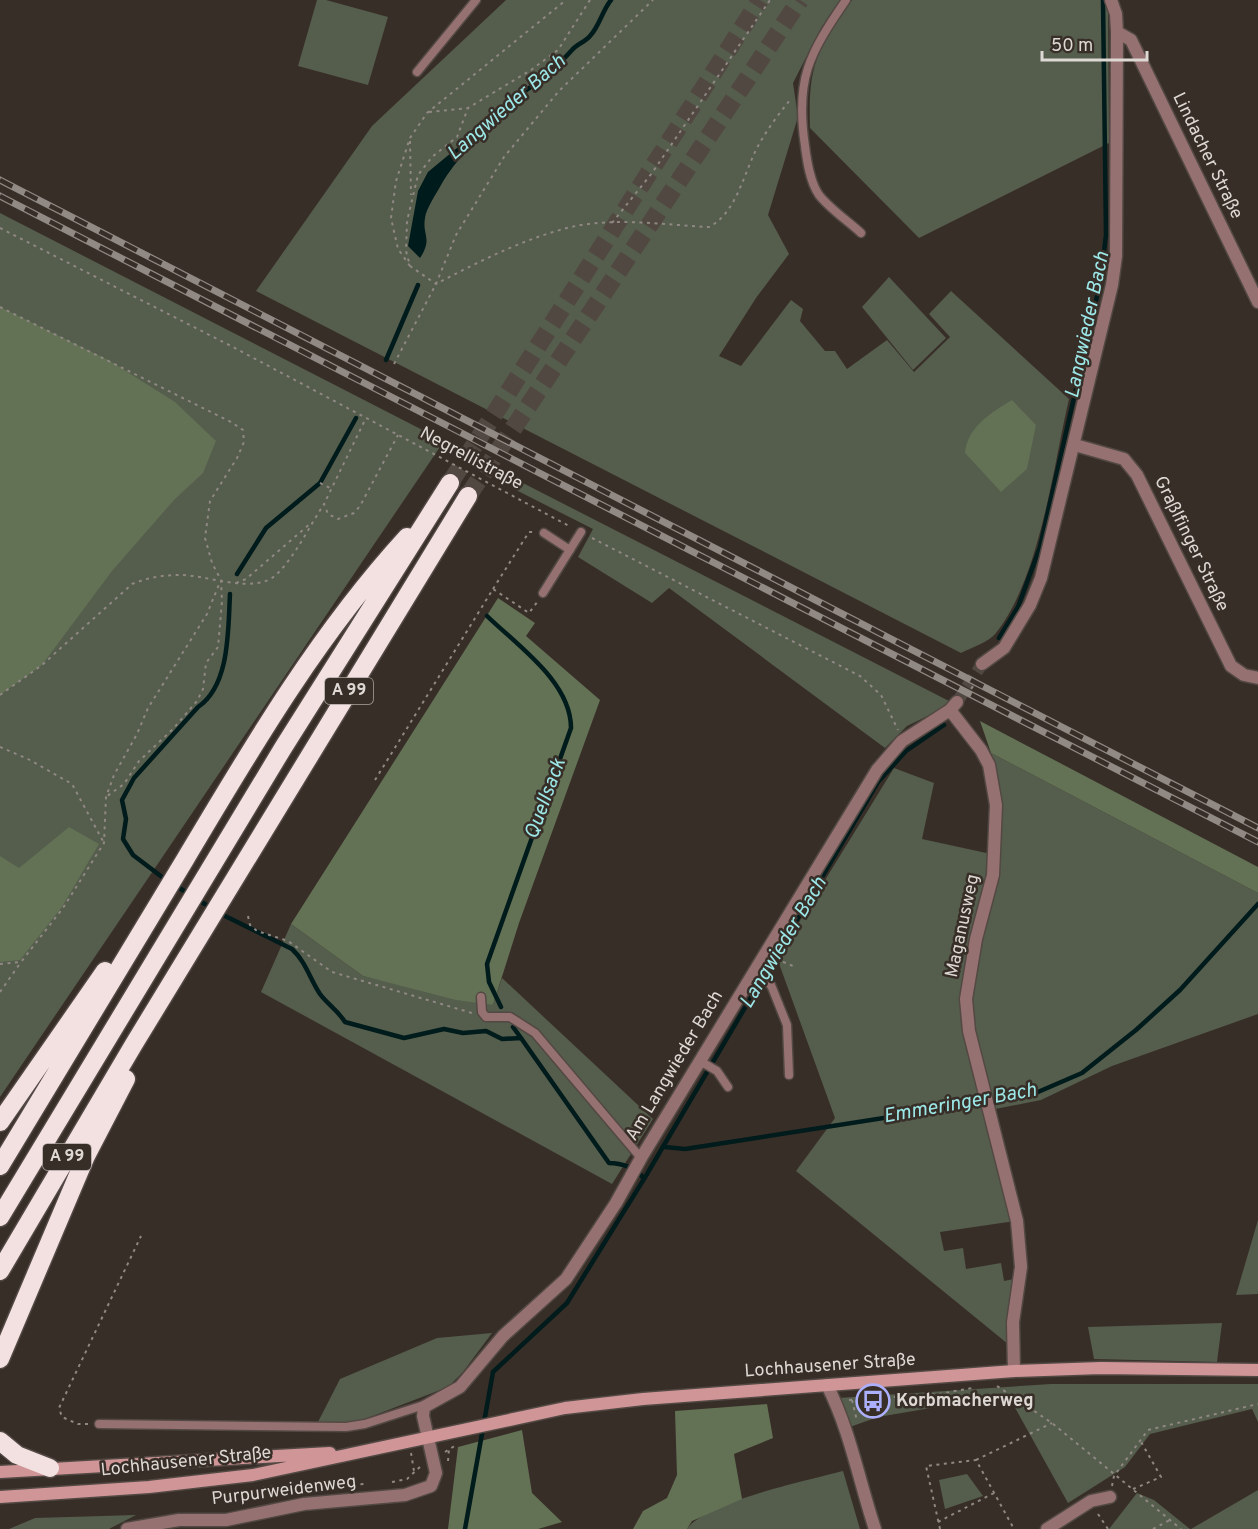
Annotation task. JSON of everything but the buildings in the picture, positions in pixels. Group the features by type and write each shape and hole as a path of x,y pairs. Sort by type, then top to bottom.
{"highway":[{"name":"A 99","path":"0,1217 283,748 450,483"},
{"name":"A 99","path":"0,1271 134,1044 468,496"},
{"path":"0,1166 247,757 334,625 370,577 440,500"},
{"path":"0,1122 109,966 148,920"},
{"path":"0,1359 86,1156 127,1077 134,1044"},
{"path":"0,1441 17,1455 50,1468"}],"main road":[{"name":"Lochhausener Straße","path":"0,1497 226,1479 565,1408 731,1391 1014,1371 1101,1368 1258,1370"},
{"name":"Lochhausener Straße","path":"0,1472 300,1455 409,1442"}],"street":[{"path":"981,669 1004,648 1034,596 1041,578 1076,445 1112,285 1116,256 1117,32 1116,14 1111,1"},
{"name":"Lindacher Straße","path":"1117,32 1131,40 1258,302"},
{"name":"Graßlfinger Straße","path":"1076,445 1124,459 1137,475 1231,666 1244,675 1258,678"},
{"name":"Am Langwieder Bach","path":"427,1403 460,1387 503,1336 566,1279 639,1162 707,1065 755,976 877,770 903,741 956,706"},
{"name":"Maganusweg","path":"956,706 989,765 996,805 993,875 976,939 966,999 969,1031 1017,1221 1021,1267 1013,1322 1014,1371"},
{"path":"827,1384 835,1401 875,1529"},
{"path":"427,1403 422,1412 428,1438"},
{"name":"Purpurweidenweg","path":"127,1529 179,1520 226,1520 304,1504 405,1495 426,1490 434,1482 436,1473 428,1438"},
{"path":"1047,1529 1091,1501 1110,1497"}],"lane":[{"path":"417,72 476,0"},
{"path":"846,0 814,50 802,86 804,137 808,166 819,195 861,233"},
{"path":"543,593 581,532"},
{"path":"544,533 570,550"},
{"path":"755,976 768,983 787,1025 789,1075"},
{"path":"481,997 482,1012 486,1017 510,1017 535,1033 639,1162"},
{"path":"707,1065 728,1087"},
{"path":"99,1424 346,1427 365,1424 427,1403"}],"path":[{"path":"436,284 410,266 398,249 391,218 396,181 410,138 427,113 566,0"},
{"path":"427,113 468,108 531,70 558,50 590,0"},
{"path":"394,364 436,284 467,216 525,129 559,91 653,0"},
{"path":"612,224 652,173 770,0"},
{"path":"436,284 499,251 572,227 612,224 709,227 720,221 729,210 757,147 779,114 802,86"},
{"path":"410,266 405,233 411,198 423,165 457,137 468,108"},
{"path":"410,138 411,198"},
{"name":"Negrellistraße","path":"0,228 860,676 881,695 903,741"},
{"path":"0,307 243,430 244,442 237,458 210,501 205,538 212,563 221,580 222,601 218,647 206,663 207,675 197,702 173,729 139,761 124,784 106,797"},
{"path":"0,695 42,665 132,584 148,578 178,575 235,583 263,583 276,576 324,504 364,422"},
{"path":"324,504 328,514 338,519 354,513 398,435"},
{"path":"320,483 330,488"},
{"path":"235,583 246,579 313,521"},
{"path":"375,780 529,532 544,533"},
{"path":"0,992 63,908 104,843 106,797 114,775 137,734 148,708 207,614 221,580"},
{"path":"493,589 529,613 543,593"},
{"path":"956,706 981,669"},
{"path":"0,747 28,759 72,784 104,843"},
{"path":"248,916 250,924 257,931 288,941 332,972 486,1017"},
{"path":"0,964 21,962"},
{"path":"783,962 793,966"},
{"path":"99,1424 78,1424 62,1417 59,1408 141,1236"},
{"path":"994,1384 1052,1423 1181,1529"},
{"path":"835,1401 939,1394"},
{"path":"1110,1497 1114,1476 1148,1430 1155,1426 1258,1404"},
{"path":"940,1529 926,1466 976,1460 1052,1423"},
{"path":"1132,1489 1161,1477 1140,1440"},
{"path":"405,1480 459,1443"},
{"path":"976,1460 1014,1529"},
{"path":"938,1522 994,1493"},
{"path":"1091,1501 1108,1529"},
{"path":"1153,1529 1170,1520"}],"green space":[{"path":"317,0 326,0 388,17 368,85 298,66"},
{"path":"506,0 840,0 821,28 793,83 798,117 768,215 789,254 756,298 719,356 741,366 791,300 803,309 800,321 825,351 835,351 847,369 887,340 914,372 950,337 929,314 951,291 1069,399 1043,521 1024,583 1011,610 996,633 989,639 961,653 256,291 372,126"},
{"path":"852,0 1108,0 1109,143 919,238 810,128 811,89 817,60 822,46"},
{"path":"0,213 444,441 0,1097"},
{"path":"889,277 946,338 913,370 862,307"},
{"path":"0,307 110,361 175,402 216,441 203,473 174,500 112,571 42,665 0,695"},
{"path":"1012,400 1036,425 1027,469 1001,492 965,453 970,435 975,428 989,415"},
{"path":"517,480 949,701 946,707 907,726 885,748 669,588 652,603 578,557 593,529 514,489"},
{"path":"498,598 535,623 526,636 600,700 519,923 493,1005 456,1000 363,976 291,924"},
{"path":"980,721 1258,867 1258,893 991,753"},
{"path":"991,753 1258,893 1258,1014 1112,1066 1041,1100 990,1110 970,1016 969,991 999,860 1001,804"},
{"path":"894,768 934,783 922,839 991,854 992,861 963,998 1015,1221 940,1232 944,1251 963,1248 966,1269 1001,1263 1004,1281 1014,1279 1008,1344 796,1171 835,1118 777,958"},
{"path":"69,827 99,844 62,907 20,960 0,962 0,856 19,868"},
{"path":"291,924 363,976 493,1005 502,978 653,1119 612,1184 261,992"},
{"path":"1258,1220 1258,1294 1236,1295"},
{"path":"1222,1323 1217,1362 1094,1359 1088,1327"},
{"path":"492,1333 463,1372 448,1387 357,1422 318,1422 340,1379 437,1338"},
{"path":"1051,1384 1258,1384 1258,1422 1252,1409 1150,1434 1125,1467 1068,1503 1008,1395 878,1417 847,1428 838,1398"},
{"path":"767,1404 773,1438 734,1454 742,1499 692,1521 687,1529 633,1529 643,1511 667,1498 677,1475 675,1411"},
{"path":"522,1430 532,1493 562,1522 538,1529 448,1529 458,1447"},
{"path":"843,1471 860,1529 687,1529 697,1519 735,1501"},
{"path":"967,1474 983,1496 945,1509 939,1480"},
{"path":"1258,1490 1258,1529 1191,1529"},
{"path":"1137,1493 1154,1500 1190,1529 1109,1529"},
{"path":"136,1515 109,1529 9,1529 35,1518"}],"water":[{"path":"545,75 489,127 450,171 426,214 424,224 427,241 420,258 408,246 418,191 428,172"}],"waterway":[{"name":"Langwieder Bach","path":"466,139 588,38 611,0"},
{"name":"Langwieder Bach","path":"999,638 1018,607 1040,547 1100,283 1106,235 1103,0"},
{"name":"Langwieder Bach","path":"386,360 418,285"},
{"name":"Langwieder Bach","path":"237,574 266,528 320,483 356,418"},
{"name":"Langwieder Bach","path":"166,880 133,855 123,839 126,819 122,800 134,778 208,697 216,685 225,656 230,594"},
{"name":"Quellsack","path":"487,616 527,652 553,680 569,711 571,728 487,964 489,982 501,1007"},
{"name":"Langwieder Bach","path":"644,1179 878,782 906,751 944,725"},
{"name":"Langwieder Bach","path":"173,884 189,894"},
{"name":"Langwieder Bach","path":"196,899 212,908"},
{"name":"Emmeringer Bach","path":"665,1147 685,1149 1031,1095 1082,1073 1136,1030 1180,990 1258,904"},
{"name":"Langwieder Bach","path":"219,913 292,949 320,994 345,1022 404,1038 444,1029 463,1033 486,1031 502,1039 521,1038 609,1163 628,1167 644,1179 567,1303 493,1372 465,1529"},
{"name":"Quellsack","path":"513,1027 521,1038"}],"tunnel":[{"path":"450,483 760,0"},
{"path":"468,496 800,0"},
{"path":"957,702 982,664"}],"railway":[{"path":"0,180 1258,828"},
{"path":"0,196 1258,842"}],"place":[{"name":"Korbmacherweg","path":"873,1401"}]}
